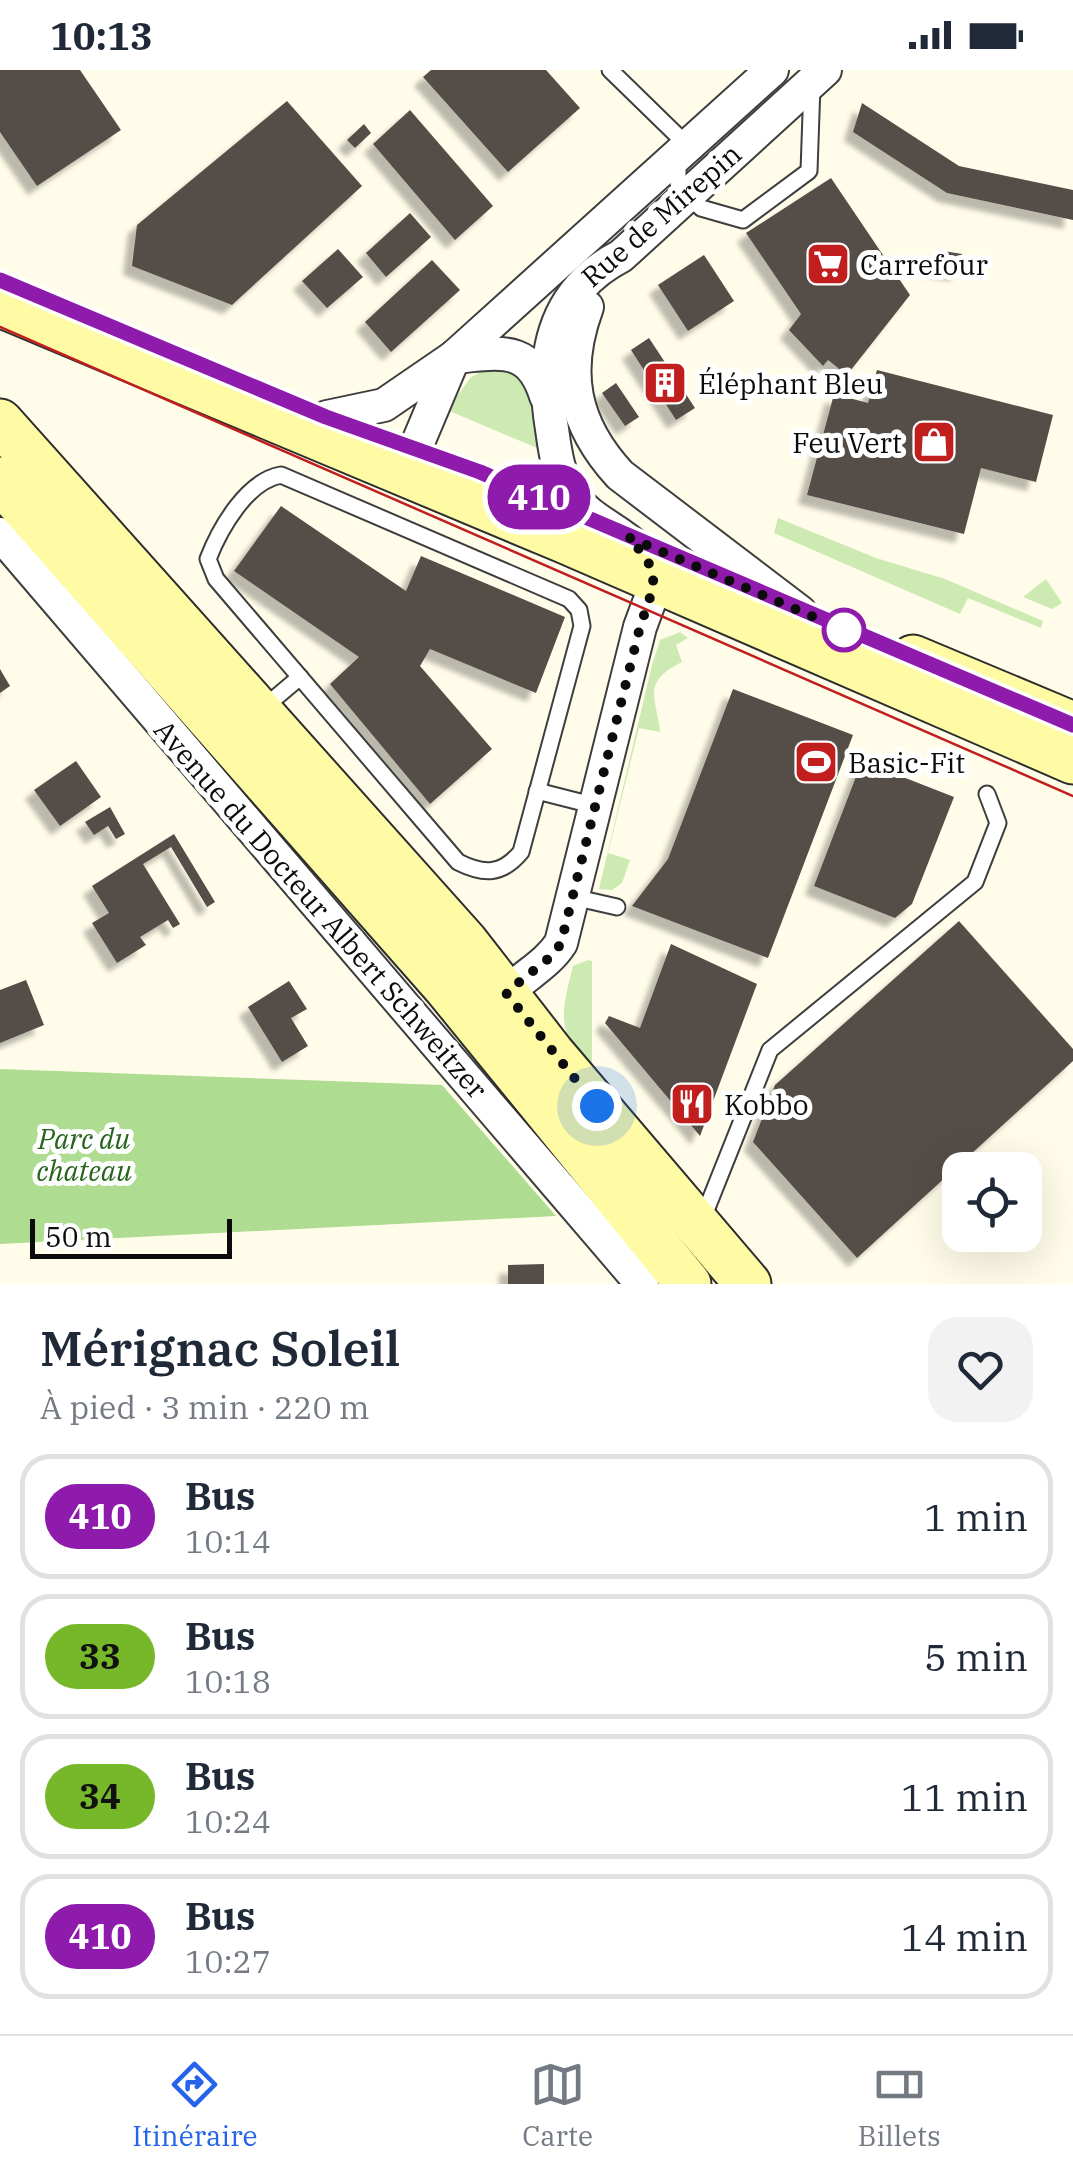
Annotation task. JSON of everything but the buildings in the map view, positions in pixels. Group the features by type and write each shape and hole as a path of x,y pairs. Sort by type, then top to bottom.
{"main road":[{"path":"0,280 326,417 657,581 1073,761"},
{"path":"0,304 426,467 628,537 1073,725"},
{"path":"0,422 688,1284"},
{"path":"0,480 465,942 748,1284"}],"street":[{"name":"Rue de Mirepin","path":"326,417 384,405 454,357 772,70"},
{"name":"Rue de Mirepin","path":"628,537 577,502 568,491 556,459 546,397 550,356 565,308 594,270 620,256 818,76"},
{"path":"620,256 588,304 578,330 572,362 581,422 620,475 800,612"},
{"path":"426,467 454,357 508,354 525,360 539,375 546,397"},
{"name":"Avenue du Docteur Albert Schweitzer","path":"0,534 642,1284"},
{"path":"490,1038 497,1006 506,993 554,954 573,897 640,627 657,581 653,568 628,537"}],"lane":[{"path":"610,70 684,150 675,170 688,194 701,208 744,220 809,171 818,76"},
{"path":"281,475 569,599 579,610 582,626 537,791 521,852 511,864 494,872 476,871 458,862 216,578 208,559 214,543 255,484 281,475"},
{"path":"245,726 300,677"},
{"path":"537,791 596,806"},
{"path":"698,1226 704,1220 770,1050 975,882 998,823 987,794"},
{"path":"573,897 617,906"}],"green space":[{"path":"492,366 526,377 544,451 447,410 471,377"},
{"path":"778,518 876,558 945,579 1043,621 1041,628 968,598 960,614 774,533"},
{"path":"1046,579 1062,603 1052,609 1023,597"},
{"path":"680,632 688,638 676,645 682,662 660,677 654,692 660,732 639,728 608,853 630,860 622,883 612,890 599,889 652,665 660,640"},
{"path":"592,961 592,1065 585,1065 576,1052 564,1018 573,966"},
{"name":"Parc du chateau","path":"0,1069 442,1085 556,1216 0,1244"}],"tram line":[{"path":"0,327 1073,796"}],"bus line":[{"name":"410","path":"0,280 326,417 480,472 800,612 1073,725"}],"place":[{"name":"Carrefour","path":"828,264"},
{"name":"Éléphant Bleu","path":"665,383"},
{"name":"Feu Vert","path":"934,442"},
{"name":"Basic-Fit","path":"816,762"},
{"name":"Kobbo","path":"692,1104"}],"route":[{"path":"597,1106 506,993 554,954 561,943 640,627 657,581 653,568 628,537 844,630"}]}
